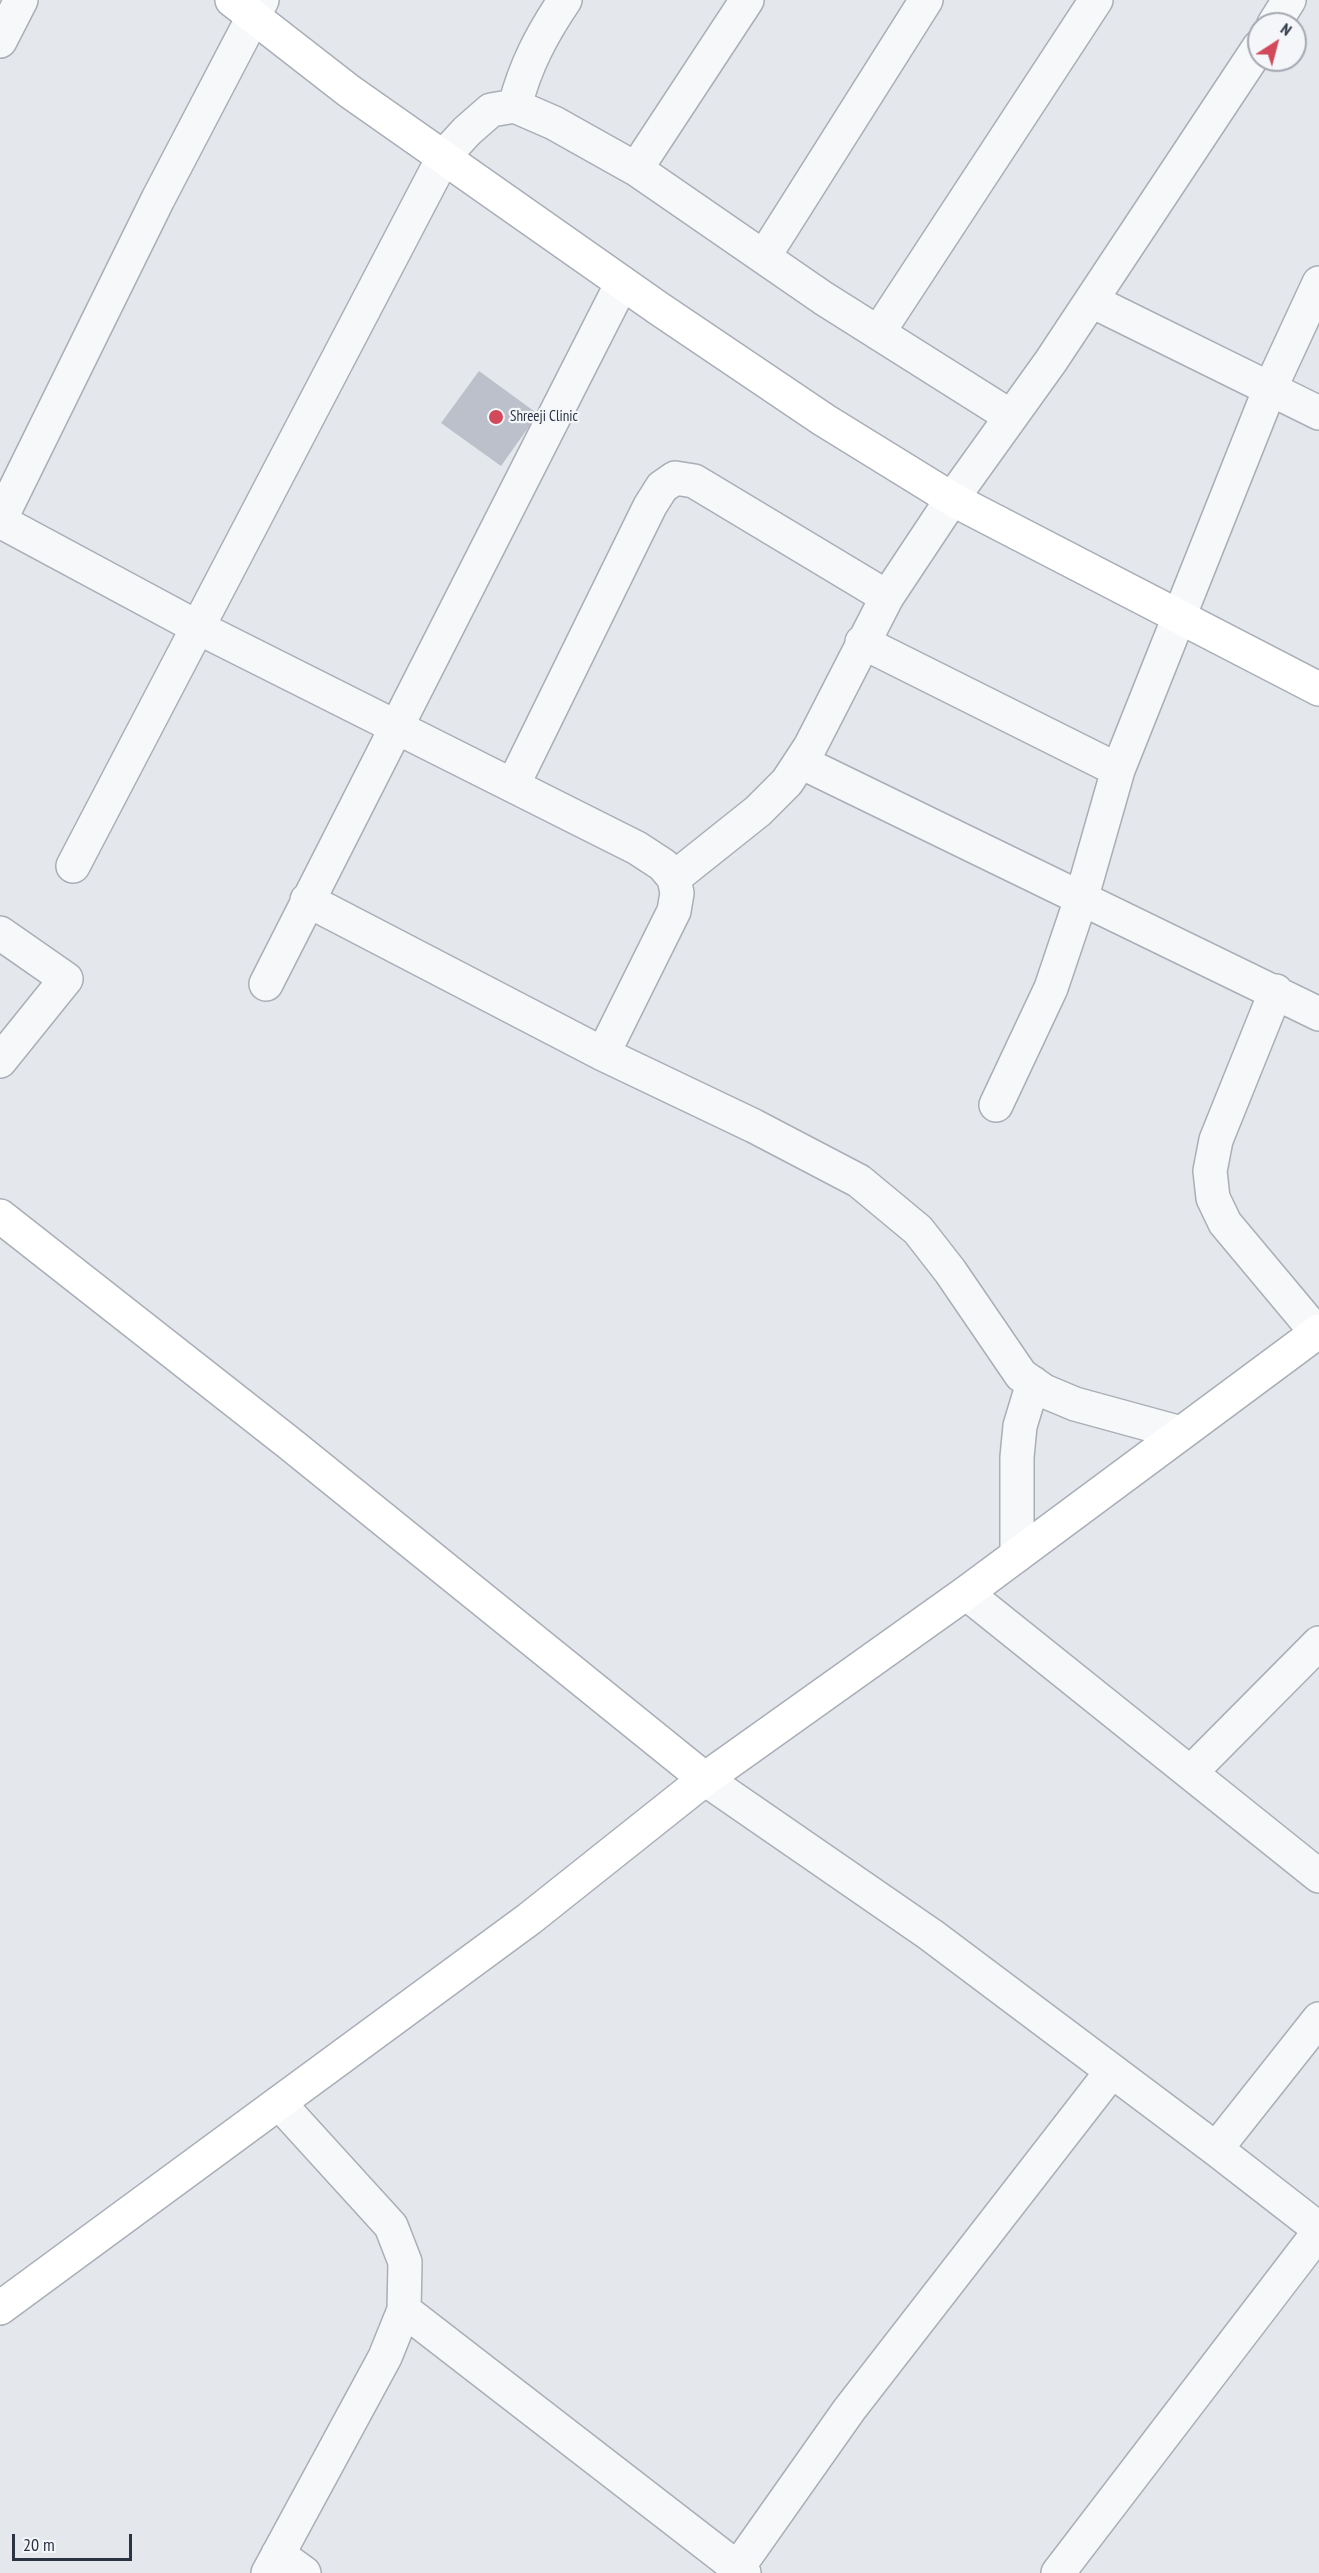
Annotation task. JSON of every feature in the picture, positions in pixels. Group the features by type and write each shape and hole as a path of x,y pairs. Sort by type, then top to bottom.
{"street":[{"path":"0,41 21,0"},
{"path":"515,106 523,74 541,38 565,0"},
{"path":"636,169 747,0"},
{"path":"765,255 926,0"},
{"path":"878,333 1096,0"},
{"path":"603,1054 674,911 677,893 674,878 663,864 637,848 197,627 0,521 158,199 249,5 349,91 622,283 824,420 952,499 1319,689"},
{"path":"674,878 758,811 787,782 801,762 887,597 952,499 1092,301 1247,64"},
{"path":"73,866 444,156 466,130 492,110 515,106 554,123 636,169 878,333 1010,416"},
{"path":"266,984 622,283"},
{"path":"996,1105 1051,988 1082,896 1118,770 1181,618 1269,391 1319,283"},
{"path":"1092,301 1269,391 1319,413"},
{"path":"513,785 650,506 662,487 675,478 694,481 887,597"},
{"path":"862,642 1118,770"},
{"path":"801,762 1082,896 1319,1014"},
{"path":"307,900 603,1054 859,1181 891,1204 918,1230 950,1270 1021,1375 1044,1391 1075,1404 1181,1433"},
{"path":"0,933 66,979 0,1060"},
{"path":"0,2308 529,1919 705,1779 966,1593 1318,1332 1225,1223 1213,1198 1210,1171 1216,1140 1276,991"},
{"path":"0,1216 289,1443 705,1779 931,1935 1216,2148 1319,2231 1058,2573"},
{"path":"1017,1555 1017,1457 1020,1426 1033,1383"},
{"path":"966,1593 1319,1876"},
{"path":"1191,1772 1319,1643"},
{"path":"1216,2148 1319,2019"},
{"path":"404,2310 739,2571 849,2410 1112,2071"},
{"path":"279,2103 391,2226 405,2262 404,2310 385,2357 283,2567"}],"building":[{"path":"479,371 538,414 501,466 441,423"}],"place":[{"name":"Shreeji Clinic","path":"496,417"}]}
